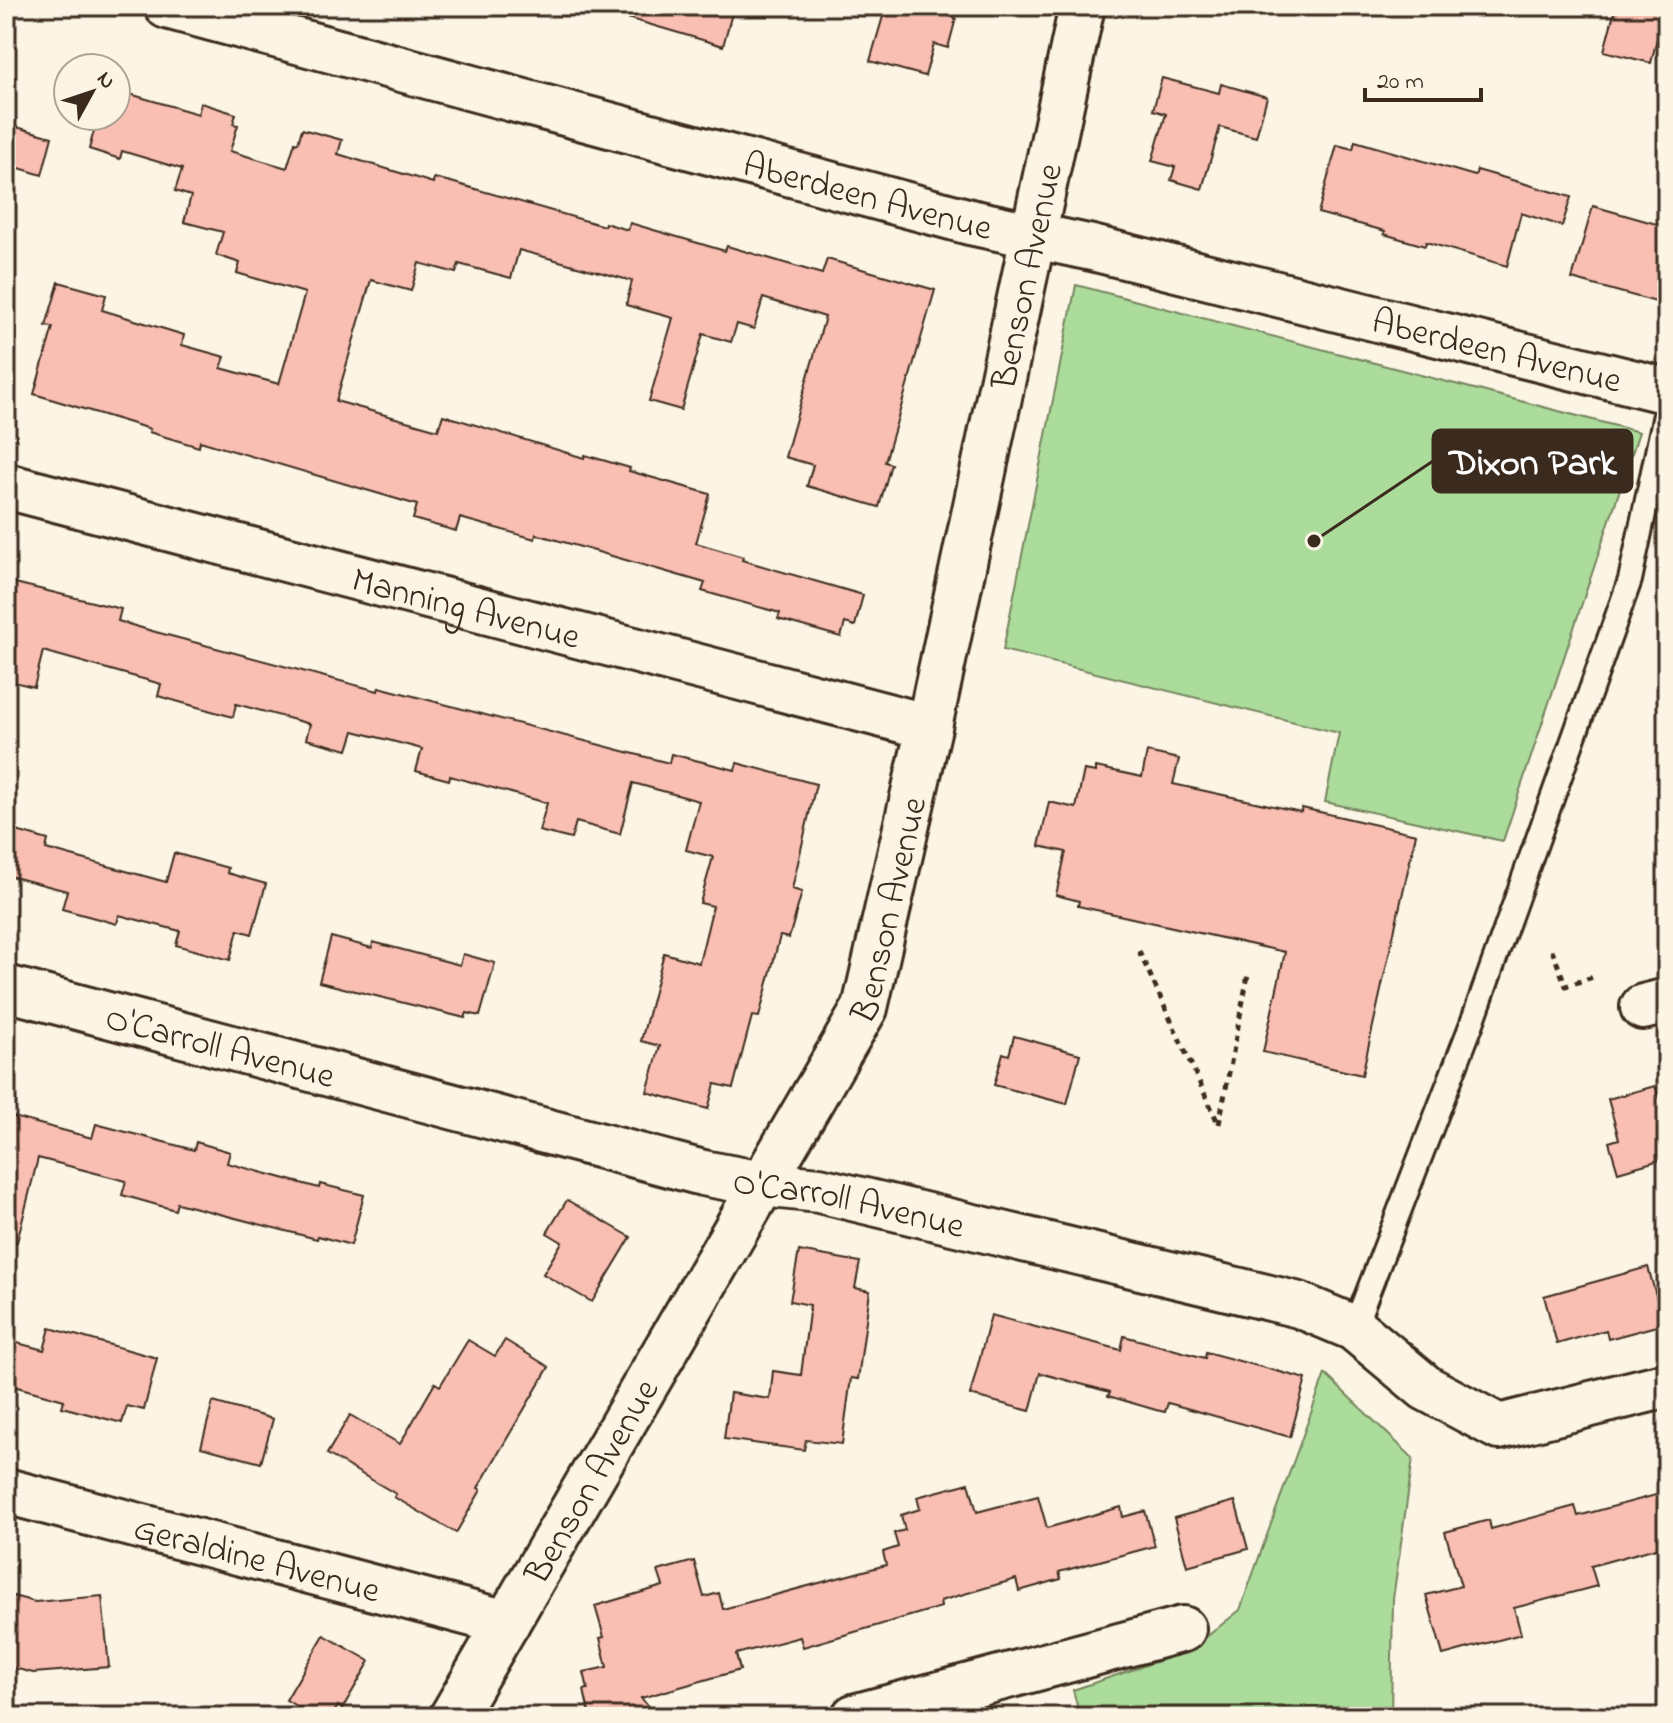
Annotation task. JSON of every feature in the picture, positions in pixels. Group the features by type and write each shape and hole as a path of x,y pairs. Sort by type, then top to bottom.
{"street":[{"name":"Aberdeen Avenue","path":"167,6 1033,237 1092,248 1667,391"},
{"name":"Benson Avenue","path":"452,1717 865,1008 929,727 1082,6"},
{"name":"Manning Avenue","path":"6,486 929,727"},
{"name":"O'Carroll Avenue","path":"6,988 703,1173 819,1190 1299,1305 1354,1328 1426,1388 1499,1427 1667,1385"},
{"name":"Geraldine Avenue","path":"6,1491 507,1623"},
{"path":"854,1717 1183,1629"}],"lane":[{"path":"1354,1328 1472,1023 1630,580 1667,405"}],"path":[{"path":"1552,950 1566,986 1596,976"},
{"path":"1139,951 1219,1125 1248,975"}],"green space":[{"path":"1076,285 1639,432 1503,841 1325,802 1339,733 1003,650"},
{"path":"1325,1374 1413,1458 1393,1599 1391,1717 1080,1717 1073,1690 1190,1650 1240,1610"}],"building":[{"path":"615,6 734,6 723,46 614,14"},
{"path":"886,6 945,6 943,14 956,18 948,48 934,44 925,76 870,61"},
{"path":"1616,6 1665,6 1651,63 1604,51"},
{"path":"1162,78 1219,93 1221,84 1267,97 1256,137 1220,127 1202,189 1171,180 1175,167 1152,161 1166,114 1153,110"},
{"path":"132,95 198,114 201,103 236,114 233,124 238,125 230,151 287,168 302,129 342,140 338,154 433,183 434,178 451,182 604,226 605,223 628,230 630,223 725,251 727,246 822,274 827,259 935,290 885,462 891,464 879,507 807,486 813,465 785,457 825,317 763,298 754,329 737,324 731,342 703,334 681,410 649,401 673,318 626,305 632,281 519,250 511,278 459,264 456,273 419,263 411,291 371,280 336,401 438,430 443,415 710,494 696,543 743,557 742,560 863,595 855,626 845,623 841,637 778,619 780,613 702,591 705,583 536,534 535,539 460,518 456,531 413,519 417,505 200,441 199,447 34,394 53,327 46,326 59,282 106,295 102,310 184,335 182,345 225,357 221,368 279,384 305,293 237,273 240,263 216,255 223,232 184,222 191,196 175,191 182,169 122,151 120,159 89,149 94,132 132,132"},
{"path":"6,124 52,137 42,175 6,164"},
{"path":"1355,141 1475,176 1477,170 1571,197 1562,226 1521,213 1507,266 1426,242 1425,246 1384,234 1385,231 1318,213 1337,145 1353,149"},
{"path":"1593,206 1667,227 1667,305 1572,279"},
{"path":"11,582 121,609 118,621 378,691 379,687 669,763 671,754 735,770 737,763 816,784 792,889 802,892 789,938 780,936 759,1017 752,1016 733,1088 715,1084 708,1109 647,1092 660,1046 641,1041 664,953 699,963 713,906 700,903 713,857 686,850 699,801 633,783 620,834 576,822 571,839 539,831 547,803 450,776 449,780 416,771 422,749 354,731 348,750 306,739 310,724 236,704 233,717 158,696 161,684 43,651 34,687 6,680 6,601"},
{"path":"1147,752 1179,759 1173,784 1301,812 1302,808 1416,834 1362,1075 1263,1052 1285,952 1078,906 1079,901 1056,895 1066,852 1039,846 1049,802 1076,808 1084,770 1096,772 1096,767 1142,777"},
{"path":"6,828 48,840 46,849 166,882 174,853 228,868 227,873 266,884 252,934 238,930 230,960 176,945 180,931 119,915 117,924 62,909 67,891 6,875"},
{"path":"331,937 372,948 373,942 460,965 463,954 495,963 480,1016 467,1013 465,1018 319,982"},
{"path":"1014,1036 1080,1054 1067,1104 994,1085 1003,1053 1009,1055"},
{"path":"1655,1086 1659,1097 1667,1095 1667,1158 1618,1172 1609,1142 1619,1139 1608,1099"},
{"path":"6,1115 92,1138 96,1124 194,1150 196,1142 230,1152 227,1163 319,1188 320,1184 364,1195 351,1245 177,1203 175,1210 122,1195 126,1181 38,1158 17,1242 6,1241"},
{"path":"567,1200 631,1237 592,1302 543,1274 562,1242 547,1233"},
{"path":"799,1251 860,1262 855,1288 870,1291 858,1379 851,1378 842,1444 806,1440 804,1450 724,1439 730,1393 770,1399 773,1371 801,1375 810,1305 790,1301"},
{"path":"1648,1267 1664,1324 1608,1339 1606,1330 1557,1344 1544,1296"},
{"path":"991,1315 1121,1350 1124,1336 1205,1358 1206,1352 1306,1379 1290,1437 1168,1403 1165,1412 1156,1410 1108,1396 1110,1392 1040,1373 1030,1411 970,1395"},
{"path":"50,1328 157,1358 144,1410 127,1406 122,1423 62,1407 64,1400 6,1384 6,1340 44,1350"},
{"path":"468,1340 495,1356 505,1340 549,1367 478,1488 481,1490 456,1533 327,1454 350,1415 400,1444 435,1383 440,1386"},
{"path":"213,1402 273,1419 261,1463 201,1447"},
{"path":"969,1483 977,1512 1038,1496 1047,1528 1121,1507 1123,1517 1145,1511 1155,1546 1059,1572 1061,1579 1019,1591 1016,1579 940,1601 941,1607 803,1647 800,1637 736,1654 740,1670 641,1698 657,1717 590,1717 584,1672 607,1667 600,1638 604,1637 595,1606 663,1586 658,1571 694,1561 704,1597 719,1593 723,1609 886,1565 883,1552 898,1547 894,1533 905,1530 901,1515 920,1509 917,1497"},
{"path":"1667,1492 1667,1545 1591,1566 1597,1586 1514,1608 1521,1634 1443,1655 1426,1595 1461,1586 1445,1532 1489,1520 1491,1529 1575,1506 1578,1516"},
{"path":"1235,1501 1248,1549 1187,1566 1174,1518"},
{"path":"6,1594 35,1602 102,1596 109,1667 33,1673 6,1666"},
{"path":"324,1635 370,1661 342,1709 338,1706 331,1717 315,1717 286,1700"}],"place":[{"name":"Dixon Park","path":"1314,541"}]}
